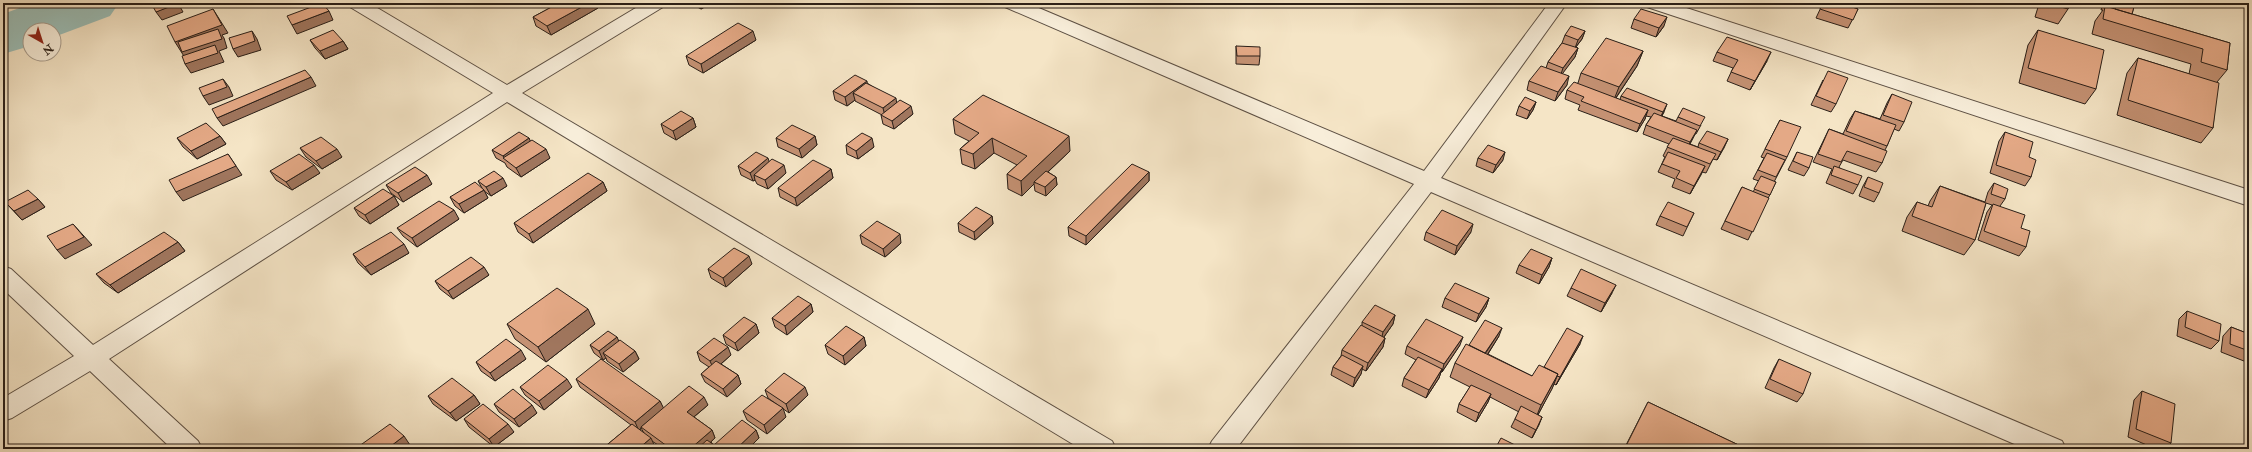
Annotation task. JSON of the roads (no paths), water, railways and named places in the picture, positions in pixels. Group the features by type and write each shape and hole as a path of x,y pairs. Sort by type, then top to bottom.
{"street":[{"path":"356,3 506,94 1103,449"},
{"path":"3,411 90,358 506,94 658,3"},
{"path":"1011,3 2053,449"},
{"path":"1221,449 1427,182 1558,3"},
{"path":"1653,3 2249,198"},
{"path":"3,275 189,449"}],"waterway":[{"path":"3,35 89,3"}]}
